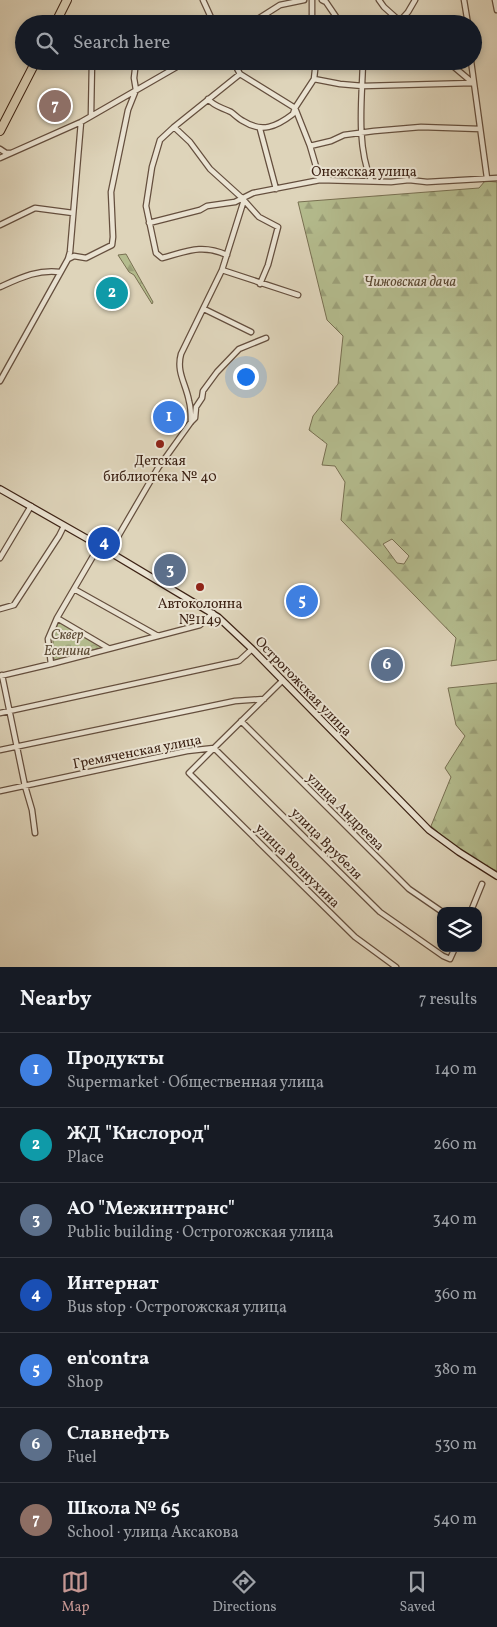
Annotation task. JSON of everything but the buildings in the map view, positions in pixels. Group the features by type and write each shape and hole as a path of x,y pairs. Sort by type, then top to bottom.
{"highway":[{"path":"60,15 67,0"},
{"path":"0,136 32,70"},
{"path":"0,131 6,122"}],"street":[{"path":"203,0 210,15"},
{"path":"263,15 281,3 304,0"},
{"path":"312,0 312,15"},
{"path":"322,0 326,2 335,15"},
{"path":"379,0 392,15"},
{"path":"406,15 415,0"},
{"path":"464,0 466,15"},
{"path":"494,0 497,10"},
{"path":"91,115 92,70"},
{"path":"68,259 74,256 86,258 112,245 110,192 128,110 136,90 135,70"},
{"path":"0,158 81,122 171,70"},
{"path":"238,70 240,74 295,108 310,146 320,180"},
{"path":"208,99 217,108 227,110 241,120 260,129 276,125 293,114 314,79 315,70"},
{"path":"363,70 362,134 365,161 371,180"},
{"path":"458,70 474,83"},
{"path":"472,70 487,178"},
{"path":"227,255 207,248 162,258 156,253 146,206 152,167 160,140 240,74"},
{"path":"314,79 362,86 474,83"},
{"path":"0,381 68,259 81,122"},
{"path":"174,127 190,142 210,169 243,199 259,217 266,222 276,225 278,229 268,265 260,284"},
{"path":"310,146 331,141 344,135 422,127 480,129"},
{"path":"260,129 276,189"},
{"path":"0,149 6,153 11,152"},
{"name":"Онежская улица","path":"149,223 200,210 207,206 235,202 253,193 320,180 391,182 408,180 428,182 497,178"},
{"path":"191,422 190,401 179,372 178,363 183,348 222,270 243,199"},
{"path":"0,225 36,208 73,213"},
{"path":"0,287 32,274 48,270 60,272"},
{"path":"222,270 298,295"},
{"path":"204,309 251,332"},
{"path":"109,552 158,468 195,418 196,407 202,398 203,391 217,372 240,350 266,338"},
{"name":"Острогожская улица","path":"0,489 213,613 252,649 429,830 452,848 497,876"},
{"path":"0,558 31,506"},
{"path":"0,609 14,605 60,536 64,526"},
{"path":"51,664 48,639 99,546"},
{"path":"74,589 159,636"},
{"path":"35,833 32,810 1,676 200,625 213,613"},
{"path":"58,618 108,648"},
{"path":"0,713 239,661 252,649"},
{"name":"Гремяченская улица","path":"0,791 187,751 214,748 282,681"},
{"path":"0,750 235,702 264,699"},
{"name":"улица Андреева","path":"240,722 409,890 437,908"},
{"name":"улица Волнухина","path":"214,748 189,773 355,937 396,967"},
{"name":"улица Врубеля","path":"214,748 380,912 437,952"},
{"path":"473,907 482,884"},
{"name":"улица Врубеля","path":"437,952 450,959 453,952"}],"green space":[{"name":"Чижовская дача","path":"485,181 497,182 497,660 451,666 456,638 341,520 345,482 335,466 322,465 327,444 309,430 313,416 338,384 343,336 327,320 298,202 479,188","holes":["392,539 409,556 404,564 397,563 383,544"]},
{"path":"126,254 153,302 152,304 134,275 129,272 118,255"},
{"name":"Сквер Есенина","path":"59,620 104,647 56,660 53,658 53,637"},
{"path":"497,683 497,871 462,851 431,826 451,777 445,768 465,736 456,725 448,688"}],"place":[{"name":"Школа № 65","path":"55,106"},
{"name":"ЖД \"Кислород\"","path":"112,293"},
{"name":"Продукты","path":"169,417"},
{"name":"Детская библиотека № 40","path":"160,444"},
{"name":"Интернат","path":"104,543"},
{"name":"АО \"Межинтранс\"","path":"170,570"},
{"name":"Автоколонна №1149","path":"200,587"},
{"name":"en'contra","path":"302,601"},
{"name":"Cлавнефть","path":"387,665"}]}
